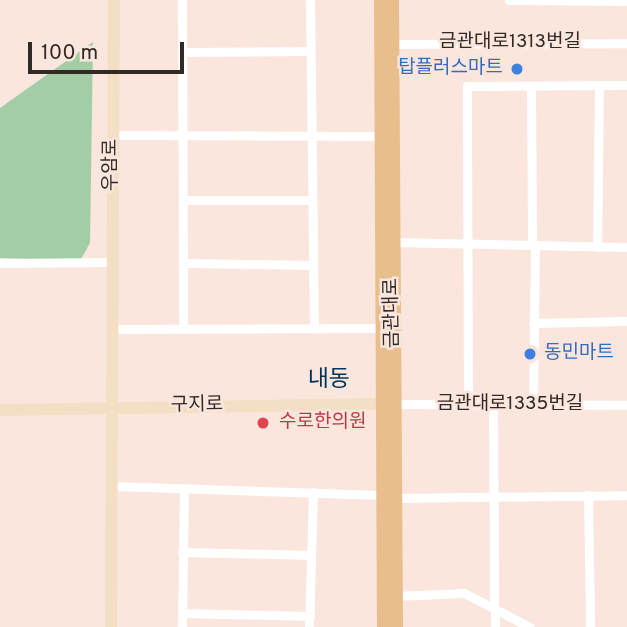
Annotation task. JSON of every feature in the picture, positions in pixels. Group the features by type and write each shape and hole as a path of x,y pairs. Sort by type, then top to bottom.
{"main road":[{"name":"금관대로","path":"381,0 380,328 386,404"},
{"name":"금관대로","path":"392,0 391,242 386,404 388,496 396,627"},
{"name":"금관대로","path":"384,627 388,496"}],"street":[{"name":"우암로","path":"111,627 115,329 112,262 114,0"},
{"path":"182,0 185,263 183,327"},
{"path":"310,0 314,327"},
{"path":"509,0 627,1"},
{"name":"금관대로1313번길","path":"393,44 627,43"},
{"path":"184,52 310,51"},
{"path":"597,247 599,85"},
{"path":"468,404 467,86 627,85"},
{"path":"531,87 533,405"},
{"path":"113,135 379,136"},
{"path":"184,200 312,200"},
{"path":"391,242 627,247"},
{"path":"0,263 112,262"},
{"path":"185,263 313,265"},
{"path":"533,323 627,321"},
{"path":"115,329 380,328"},
{"name":"금관대로1335번길","path":"386,404 627,405"},
{"name":"구지로","path":"0,410 386,404"},
{"path":"493,404 495,627"},
{"path":"114,486 184,491 313,492 388,496 627,495"},
{"path":"181,627 184,491"},
{"path":"309,627 313,492"},
{"path":"588,495 590,627"},
{"path":"182,552 311,555"},
{"path":"395,596 464,593 530,627"},
{"path":"182,612 310,616"}],"green space":[{"path":"93,42 90,243 80,261 0,258 0,108"}],"place":[{"name":"탑플러스마트","path":"517,69"},
{"name":"동민마트","path":"530,354"},
{"name":"수로한의원","path":"263,423"}],"district":[{"name":"내동","path":"329,381"}]}
